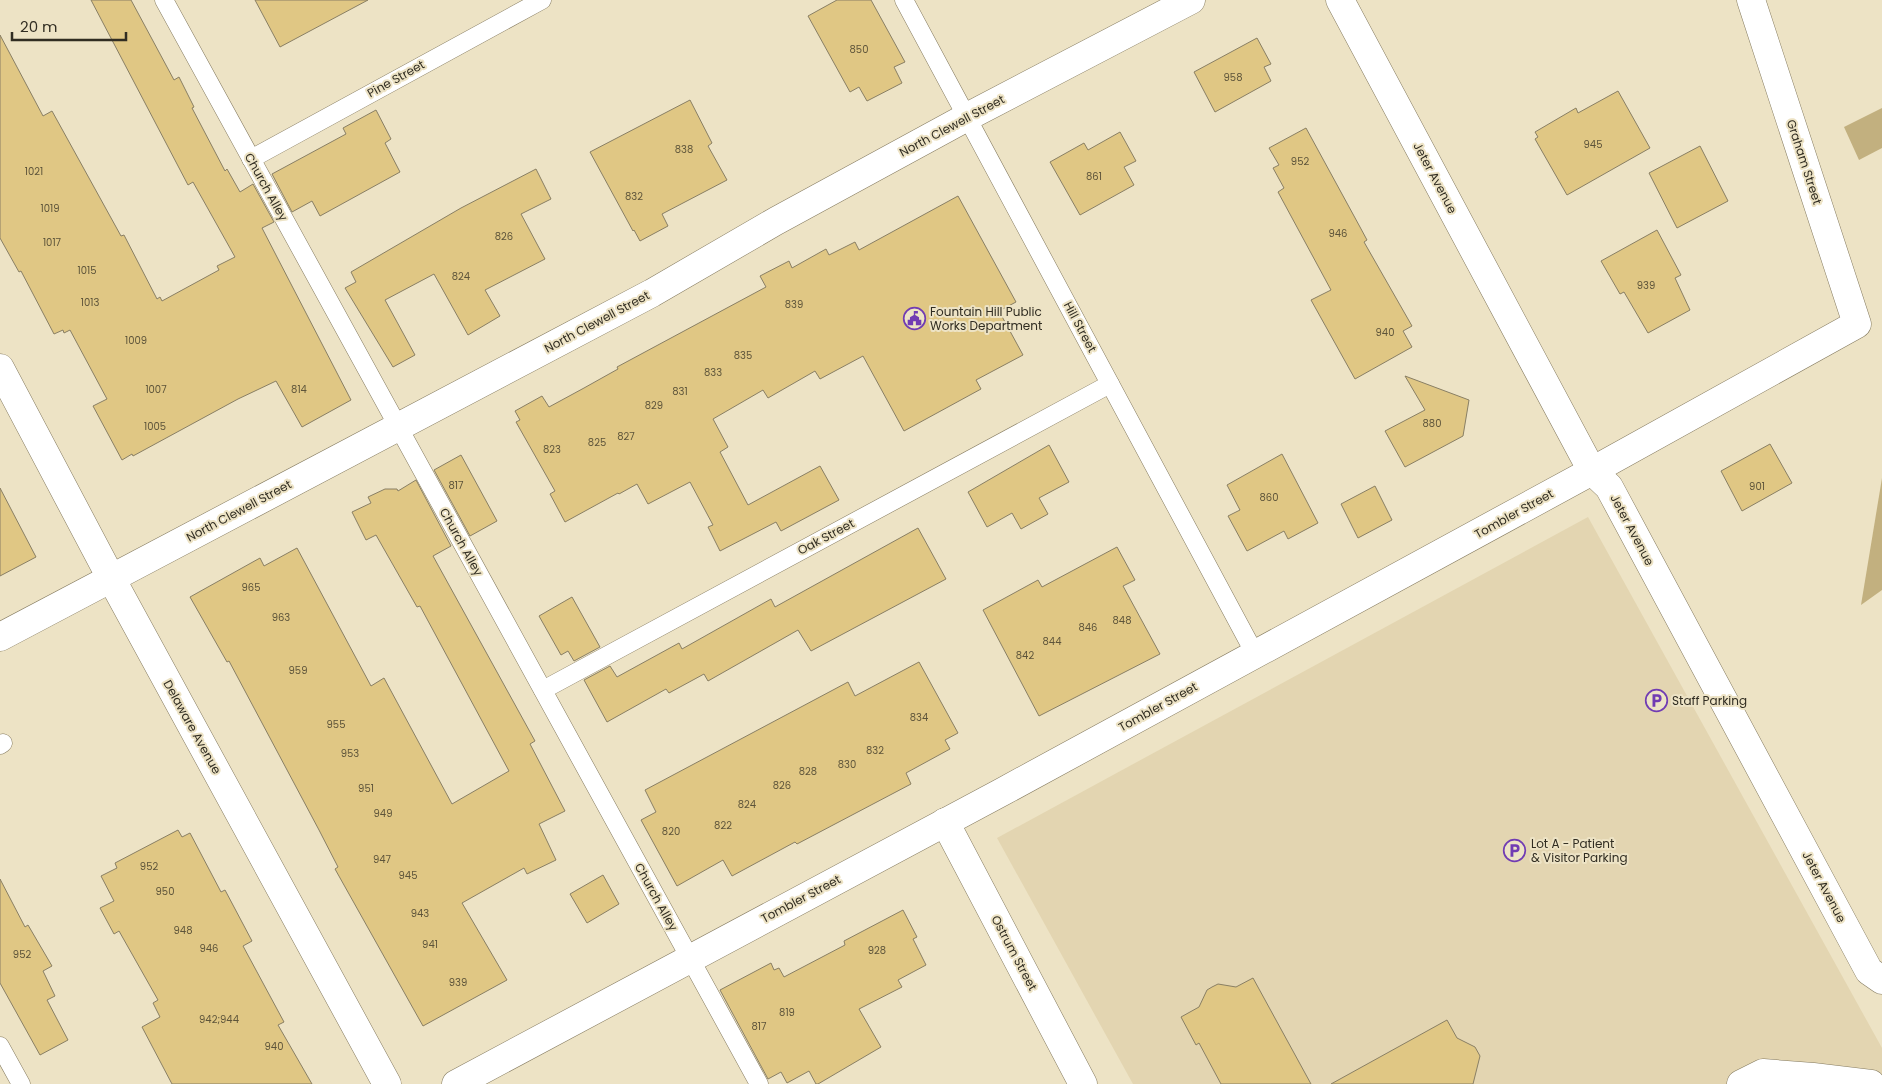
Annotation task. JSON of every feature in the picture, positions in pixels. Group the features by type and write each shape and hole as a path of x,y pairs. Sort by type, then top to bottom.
{"street":[{"name":"North Clewell Street","path":"0,637 652,293 776,221 967,117 1191,0"},
{"name":"Jeter Avenue","path":"1340,0 1592,471 1609,487 1869,971 1882,980"},
{"name":"Graham Street","path":"1751,0 1856,324"},
{"name":"Tombler Street","path":"456,1084 1255,654 1592,471 1856,324"},
{"name":"Delaware Avenue","path":"0,368 111,578 388,1084"},
{"name":"Ostrum Street","path":"945,822 1083,1084"},
{"path":"1741,1084 1763,1073 1871,1084"}],"lane":[{"name":"Church Alley","path":"164,0 759,1084"},
{"name":"Pine Street","path":"251,159 542,0"},
{"name":"Hill Street","path":"904,0 1255,654"},
{"name":"Oak Street","path":"542,690 1110,384"},
{"path":"0,1046 21,1084"}],"shaded area":[{"path":"1882,108 1882,148 1859,160 1844,127"},
{"path":"1882,478 1882,590 1861,605"},
{"path":"1588,517 1882,1048 1882,1084 1133,1084 997,838"}],"building":[{"path":"91,0 131,0 174,80 179,77 194,107 192,108 225,171 227,169 240,192 253,184 274,222 262,228 351,400 302,427 276,381 122,460 93,406 107,399 70,330 64,333 63,330 54,334 21,271 19,272 0,238 0,35 43,116 52,111 121,236 124,235 157,299 160,297 162,301 219,270 217,266 235,257 193,182 188,185"},
{"path":"255,0 368,0 280,47"},
{"path":"837,0 871,0 905,62 894,67 902,83 867,101 859,87 850,92 808,16"},
{"path":"1257,38 1271,64 1264,67 1271,81 1215,112 1194,72"},
{"path":"1618,91 1650,148 1567,195 1535,139 1538,137 1535,132 1576,108 1578,113"},
{"path":"690,100 712,143 708,146 727,180 662,214 668,226 640,241 590,152"},
{"path":"376,110 391,139 385,143 400,172 320,216 312,201 292,212 272,174 346,134 343,128"},
{"path":"1306,128 1367,240 1364,242 1412,326 1403,331 1412,347 1355,379 1311,300 1331,290 1278,192 1284,188 1273,168 1279,165 1269,148"},
{"path":"1120,132 1136,161 1124,167 1134,185 1080,215 1050,162 1084,143 1088,150"},
{"path":"1700,146 1728,201 1677,228 1649,173"},
{"path":"536,169 551,199 521,214 545,259 485,290 500,316 468,335 434,274 385,300 415,355 393,367 345,288 356,282 351,272 461,208"},
{"path":"958,196 1016,302 999,311 1023,355 976,380 981,389 904,431 863,356 820,379 815,371 768,398 763,390 713,419 728,447 720,452 748,505 820,466 839,500 781,531 776,522 720,551 708,527 713,525 690,482 648,504 637,484 565,522 550,494 555,491 516,422 520,420 515,411 542,396 549,407 584,388 618,369 617,367 766,287 760,276 789,261 792,268 826,249 829,255 855,242 859,250"},
{"path":"1657,230 1681,275 1675,278 1690,310 1648,333 1624,292 1620,294 1601,261"},
{"path":"1405,376 1469,400 1463,436 1405,467 1385,431 1425,410"},
{"path":"1770,444 1792,483 1742,511 1721,471"},
{"path":"1049,445 1069,482 1039,498 1048,514 1021,529 1012,513 987,527 968,492"},
{"path":"1282,454 1318,523 1288,539 1284,531 1247,551 1228,516 1240,510 1227,485"},
{"path":"461,455 497,521 470,536 434,470"},
{"path":"416,480 451,546 433,556 535,741 530,744 565,811 539,824 556,860 527,874 524,868 462,903 507,980 423,1026 335,869 338,867 229,661 227,662 190,597 260,558 264,566 297,548 371,686 384,678 452,804 509,771 420,606 417,607 376,535 366,540 352,512 371,503 368,497 385,489 397,489 398,491"},
{"path":"1375,486 1392,520 1358,538 1341,504"},
{"path":"0,488 36,557 0,576"},
{"path":"918,528 946,579 811,651 798,630 708,681 704,674 669,693 666,689 607,722 584,680 610,666 617,677 679,643 682,649 771,599 775,607"},
{"path":"1117,547 1135,580 1123,586 1160,654 1039,716 983,610 1038,580 1042,587"},
{"path":"572,597 600,647 574,661 568,651 561,655 539,616"},
{"path":"919,662 958,733 945,740 950,749 906,773 911,784 797,844 795,842 732,876 723,860 677,886 641,820 656,812 645,790 848,682 855,696"},
{"path":"178,830 182,837 190,833 221,892 225,890 252,941 243,946 284,1022 278,1025 312,1084 172,1084 142,1027 160,1017 153,1003 158,1000 119,931 114,934 100,908 114,901 101,876 117,868 115,863"},
{"path":"603,875 619,904 587,923 570,894"},
{"path":"0,879 25,927 28,925 52,966 43,971 55,996 47,1000 68,1040 40,1055 0,983"},
{"path":"903,910 917,937 913,939 926,965 898,980 902,987 859,1009 881,1047 818,1084 816,1084 809,1071 787,1083 781,1072 768,1079 720,990 771,963 774,970 779,968 784,977 845,945 844,941"},
{"path":"1253,978 1311,1084 1221,1084 1199,1043 1196,1045 1181,1017 1199,1007 1207,990 1212,987 1218,984 1236,987"},
{"path":"1447,1020 1457,1038 1475,1047 1480,1056 1473,1084 1331,1084"}],"place":[{"name":"Fountain Hill Public Works Department","path":"914,319"},
{"name":"Staff Parking","path":"1656,701"},
{"name":"Lot A - Patient & Visitor Parking","path":"1515,851"}]}
